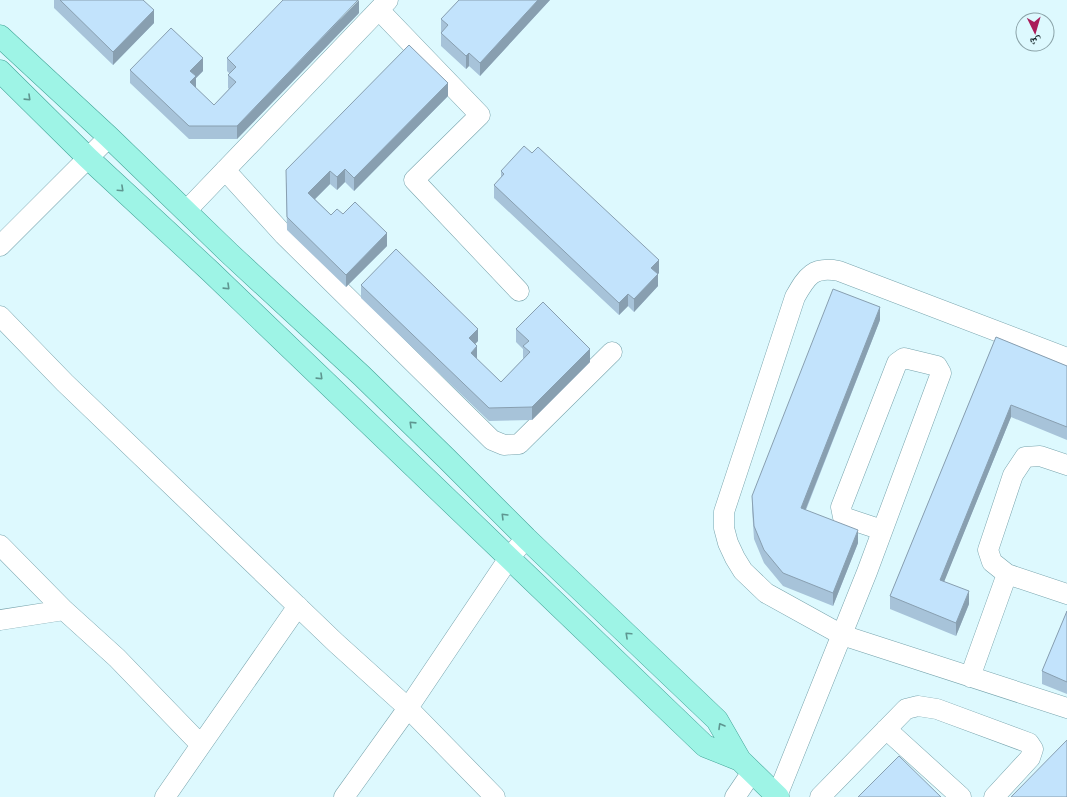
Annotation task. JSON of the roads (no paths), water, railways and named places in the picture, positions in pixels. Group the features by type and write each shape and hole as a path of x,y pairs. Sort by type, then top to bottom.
{"main road":[{"path":"0,36 109,137 229,253 362,376 526,538 717,720 746,766 778,797"},
{"path":"0,71 88,158 210,271 705,746 746,766"},
{"path":"210,271 229,253"}],"street":[{"path":"186,212 383,5 480,115 414,180 520,291"},
{"path":"0,246 109,137"},
{"path":"225,170 284,235 492,440 504,445 519,444 612,352"},
{"path":"1067,358 839,271 827,268 816,271 805,281 795,297 724,512 724,528 728,543 735,558 753,582 766,593 842,635 1067,708"},
{"path":"0,316 65,383 298,606 408,708 445,748 495,797"},
{"path":"778,797 842,635 882,530 941,373 937,366 904,358 897,363 841,507 842,517 882,530"},
{"path":"1067,465 1040,456 1026,456 1013,475 988,550 992,562 1007,574 1067,594"},
{"path":"344,797 408,708 509,558 526,538"},
{"path":"0,545 64,610 117,658 201,745"},
{"path":"970,677 1007,574"},
{"path":"165,797 298,606"},
{"path":"0,620 64,610"},
{"path":"820,797 906,709 918,706 937,709 1029,743 1033,749 1030,758 994,797"},
{"path":"886,730 961,797"},
{"path":"735,797 746,766"}]}
